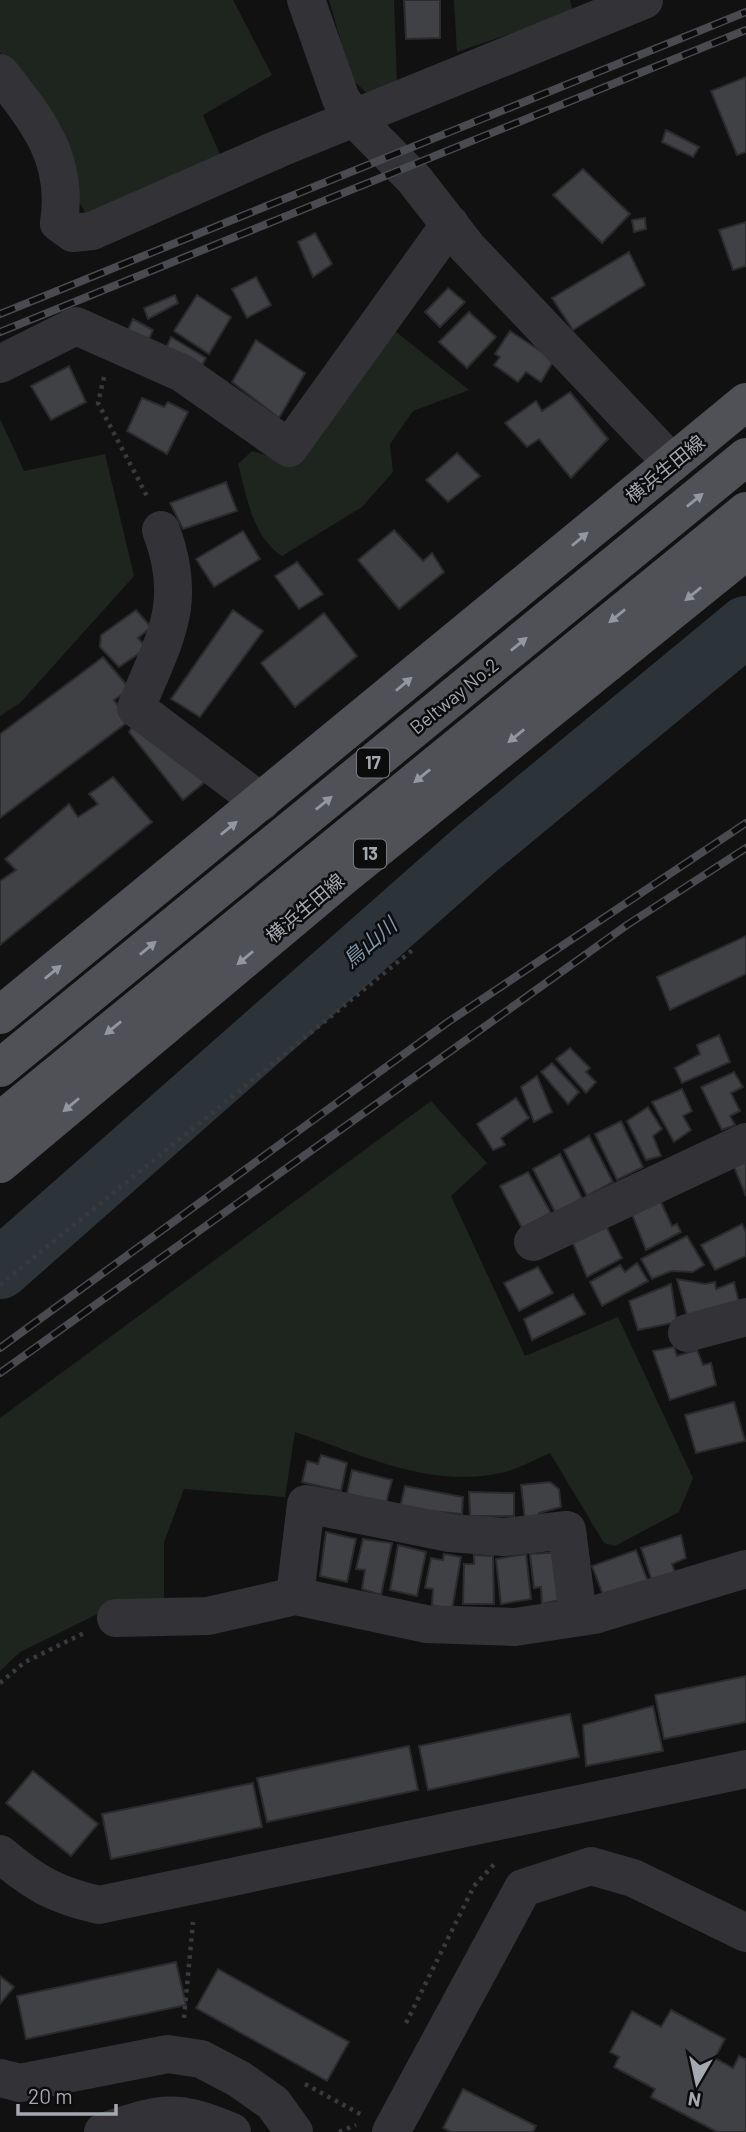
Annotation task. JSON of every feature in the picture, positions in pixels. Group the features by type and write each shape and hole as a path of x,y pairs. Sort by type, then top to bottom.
{"main road":[{"name":"横浜生田線","path":"0,1016 746,402"},
{"name":"Beltway No.2","path":"0,1068 746,457"},
{"name":"17","path":"0,1121 746,511"},
{"name":"横浜生田線","path":"0,1164 345,874 746,551"}],"street":[{"path":"306,0 341,99 354,117 414,178 467,247 672,463"},
{"path":"0,73 37,121 51,149 63,195 59,223 73,233 92,231 354,117 644,0"},
{"path":"0,364 76,326 182,373 289,448 450,224"},
{"path":"161,530 174,563 174,603 165,638 136,708 261,802"},
{"path":"533,1242 746,1142"},
{"path":"687,1333 746,1317"},
{"path":"295,1596 306,1504 450,1533 504,1537 567,1530 578,1618"},
{"path":"116,1618 208,1616 295,1596 426,1624 515,1627 578,1618 746,1569"},
{"path":"0,1854 34,1882 53,1892 99,1905 746,1769"},
{"path":"391,2132 523,1888 591,1867 633,1878 746,1933"},
{"path":"0,2078 20,2083 168,2054 201,2059 239,2079 272,2103 294,2132"},
{"path":"103,2132 159,2114 199,2118 232,2132"}],"path":[{"path":"112,342 97,404 126,455 161,530"},
{"path":"0,1285 415,948"},
{"path":"0,1683 26,1662 116,1618"},
{"path":"184,2018 196,1885"}],"shaded area":[{"path":"0,0 233,0 272,75 203,115 222,159 89,219 76,196 53,119 0,52"},
{"path":"329,0 394,0 397,84 370,96 352,79"},
{"path":"454,0 570,0 573,12 457,52"},
{"path":"395,331 469,390 413,411 390,444 393,472 362,507 282,556 272,548 257,527 238,464 252,451 295,464"},
{"path":"0,419 24,471 105,454 134,576 20,703 0,716"},
{"path":"431,1101 487,1163 451,1196 525,1356 618,1317 693,1478 679,1512 615,1546 604,1543 550,1453 505,1472 451,1477 372,1460 295,1432 285,1497 184,1489 164,1542 164,1604 112,1607 20,1652 0,1671 0,1418"}],"building":[{"path":"404,0 440,0 440,38 406,39"},
{"path":"746,77 746,152 737,155 711,91"},
{"path":"666,130 699,147 693,157 662,142"},
{"path":"583,169 630,214 602,243 553,195"},
{"path":"645,218 646,229 634,232 632,220"},
{"path":"746,222 746,266 733,270 719,230"},
{"path":"315,233 332,264 313,277 298,242"},
{"path":"629,252 645,285 573,330 552,298"},
{"path":"256,277 271,305 247,318 232,289"},
{"path":"448,288 465,302 440,327 425,312"},
{"path":"175,295 178,303 148,319 144,308"},
{"path":"197,295 231,317 209,354 174,331"},
{"path":"469,312 496,337 467,368 439,342"},
{"path":"133,319 153,330 145,348 125,336"},
{"path":"510,331 554,360 541,382 526,372 518,382 494,365 500,357 495,354"},
{"path":"171,337 206,358 197,375 163,355"},
{"path":"256,340 305,373 279,418 232,382"},
{"path":"69,366 86,402 51,420 31,386"},
{"path":"570,392 608,439 571,478 539,439 527,447 505,423 536,401 542,411"},
{"path":"142,398 164,407 168,402 188,412 167,454 127,431"},
{"path":"457,453 480,476 448,502 426,480"},
{"path":"226,482 237,511 183,529 170,503"},
{"path":"394,530 423,561 432,553 444,572 399,609 358,560"},
{"path":"243,531 260,559 214,587 196,559"},
{"path":"297,562 323,594 299,609 275,576"},
{"path":"136,610 151,627 138,638 147,648 119,667 100,647 101,635"},
{"path":"233,610 263,631 200,717 171,699"},
{"path":"324,613 357,656 295,707 261,663"},
{"path":"103,657 130,689 114,700 129,721 0,818 0,734"},
{"path":"136,720 212,776 183,800 129,732"},
{"path":"113,777 152,822 0,945 0,881 16,870 5,859 69,804 78,817 98,804 89,794"},
{"path":"746,936 746,974 670,1010 657,977"},
{"path":"719,1035 730,1062 682,1083 675,1068 700,1054 697,1045"},
{"path":"570,1048 590,1068 586,1072 596,1082 586,1093 556,1059"},
{"path":"552,1063 579,1092 568,1104 541,1072"},
{"path":"734,1072 743,1087 731,1093 740,1111 730,1116 735,1125 722,1130 701,1087"},
{"path":"537,1076 552,1112 534,1122 521,1087"},
{"path":"682,1089 692,1111 683,1116 691,1130 674,1142 652,1102"},
{"path":"516,1098 529,1118 501,1138 505,1145 493,1150 477,1124"},
{"path":"648,1107 662,1129 653,1136 661,1156 646,1160 627,1121"},
{"path":"621,1121 643,1167 617,1180 595,1134"},
{"path":"589,1136 613,1182 587,1196 564,1150"},
{"path":"560,1154 582,1198 556,1214 533,1169"},
{"path":"746,1160 746,1196 734,1167"},
{"path":"528,1172 551,1213 522,1228 500,1186"},
{"path":"660,1200 672,1226 677,1224 681,1232 646,1250 632,1214"},
{"path":"605,1224 622,1258 587,1277 572,1241"},
{"path":"742,1224 746,1232 746,1256 715,1270 701,1245"},
{"path":"687,1236 704,1265 693,1272 671,1271 652,1279 641,1259"},
{"path":"637,1263 648,1281 602,1306 590,1282 620,1265 625,1272"},
{"path":"538,1267 553,1293 519,1311 504,1283"},
{"path":"677,1279 705,1284 715,1282 716,1289 734,1282 739,1303 688,1319"},
{"path":"671,1284 677,1322 638,1330 629,1301"},
{"path":"573,1294 585,1314 532,1340 524,1319"},
{"path":"674,1347 677,1356 697,1350 703,1365 711,1363 716,1385 670,1400 653,1351"},
{"path":"734,1402 745,1441 696,1453 685,1415"},
{"path":"321,1455 347,1463 341,1491 302,1482 307,1461 318,1464"},
{"path":"352,1470 392,1480 386,1503 347,1494"},
{"path":"550,1482 559,1489 561,1507 539,1513 540,1519 525,1520 521,1485"},
{"path":"405,1486 463,1497 462,1514 420,1510 399,1512"},
{"path":"469,1492 514,1493 514,1516 470,1516"},
{"path":"326,1532 356,1539 347,1582 320,1576"},
{"path":"681,1535 686,1558 672,1564 676,1575 652,1581 641,1548"},
{"path":"363,1539 392,1543 381,1595 362,1589 365,1570 356,1569"},
{"path":"398,1545 426,1552 417,1596 390,1590"},
{"path":"636,1550 648,1582 605,1600 592,1566"},
{"path":"560,1552 564,1599 542,1604 541,1587 534,1588 530,1554"},
{"path":"444,1554 461,1557 452,1610 432,1605 433,1589 425,1588 431,1558 443,1560"},
{"path":"526,1554 531,1599 501,1604 496,1559"},
{"path":"474,1555 493,1556 494,1604 463,1604 464,1564 474,1564"},
{"path":"746,1676 746,1722 664,1739 655,1695"},
{"path":"653,1706 663,1751 586,1766 583,1725"},
{"path":"570,1714 579,1757 428,1790 419,1746"},
{"path":"409,1746 418,1790 267,1822 257,1778"},
{"path":"33,1771 98,1824 71,1856 6,1803"},
{"path":"253,1783 262,1827 111,1859 102,1814"},
{"path":"176,1962 186,2005 26,2039 17,1996"},
{"path":"218,1969 349,2042 327,2081 196,2008"},
{"path":"0,1976 14,1987 0,2004"},
{"path":"671,2010 725,2039 715,2058 733,2068 739,2056 746,2059 746,2132 717,2132 651,2097 655,2089 614,2067 619,2057 610,2052 632,2011 661,2027"},
{"path":"463,2089 536,2126 533,2132 451,2132 443,2128"}],"waterway":[{"name":"鳥山川","path":"0,1269 475,850 746,626"}],"railway":[{"path":"0,314 746,12"},
{"path":"0,332 746,30"},
{"path":"0,1348 448,1022 746,823"},
{"path":"0,1373 627,925 746,848"}]}
